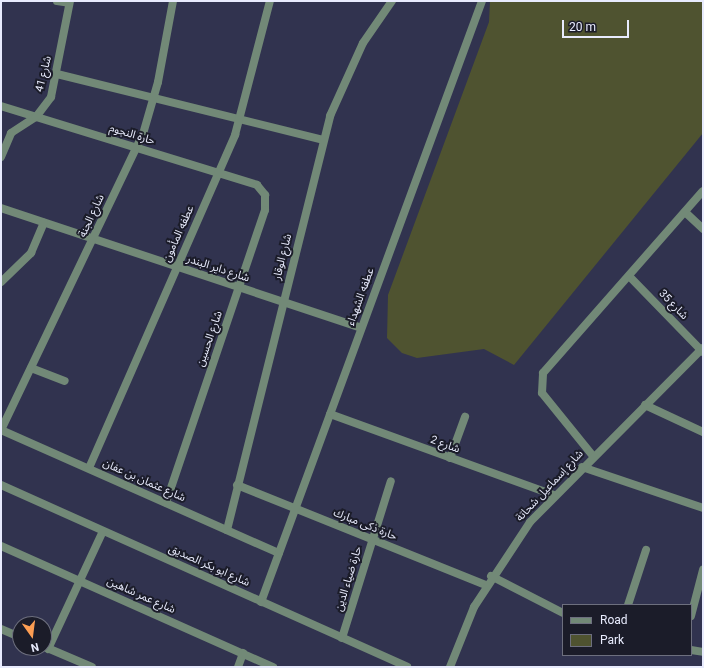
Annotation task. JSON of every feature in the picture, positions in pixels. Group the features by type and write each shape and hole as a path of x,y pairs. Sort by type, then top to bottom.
{"street":[{"path":"57,1 70,2"},
{"name":"شارع الجنة","path":"1,430 136,148 154,98 173,1"},
{"name":"عطفه المأمون","path":"89,468 241,120 270,1"},
{"name":"شارع الوقار","path":"227,530 323,140 351,67 392,1"},
{"name":"عطفه الشهداء","path":"261,602 482,1"},
{"name":"شارع 41","path":"1,157 11,133 36,117 51,97 57,74 70,2"},
{"path":"57,74 323,140"},
{"name":"حارة النجوم","path":"1,106 257,185"},
{"name":"شارع الحسين","path":"166,503 266,206 265,195 257,185"},
{"path":"593,456 542,393 541,383 543,373 703,191"},
{"name":"شارع داير البندر","path":"1,208 361,328"},
{"path":"685,212 703,229"},
{"path":"1,282 31,253 44,223"},
{"name":"شارع 35","path":"629,276 702,350"},
{"name":"شارع إسماعيل شحاتة","path":"450,667 491,576 554,495 702,350"},
{"path":"31,368 65,381"},
{"path":"645,405 703,432"},
{"name":"شارع 2","path":"330,414 554,495"},
{"path":"450,458 465,417"},
{"name":"شارع عثمان بن عفان","path":"1,430 279,553"},
{"path":"582,467 703,508"},
{"name":"حارة ضياء الدين","path":"342,638 391,481"},
{"name":"شارع ابو بكر الصديق","path":"1,485 407,667"},
{"name":"حارة ذكى مبارك","path":"237,485 486,585"},
{"path":"52,636 103,531"},
{"name":"شارع عمر شاهين","path":"1,546 273,667"},
{"path":"628,604 646,550"},
{"path":"692,612 703,570"},
{"path":"491,576 562,612"},
{"path":"1,629 12,634"},
{"path":"52,650 92,667"},
{"path":"692,650 703,652"},
{"path":"238,667 243,653"}],"green space":[{"path":"490,1 703,1 703,133 514,365 484,349 417,358 402,353 387,338 388,295 489,22"}]}
